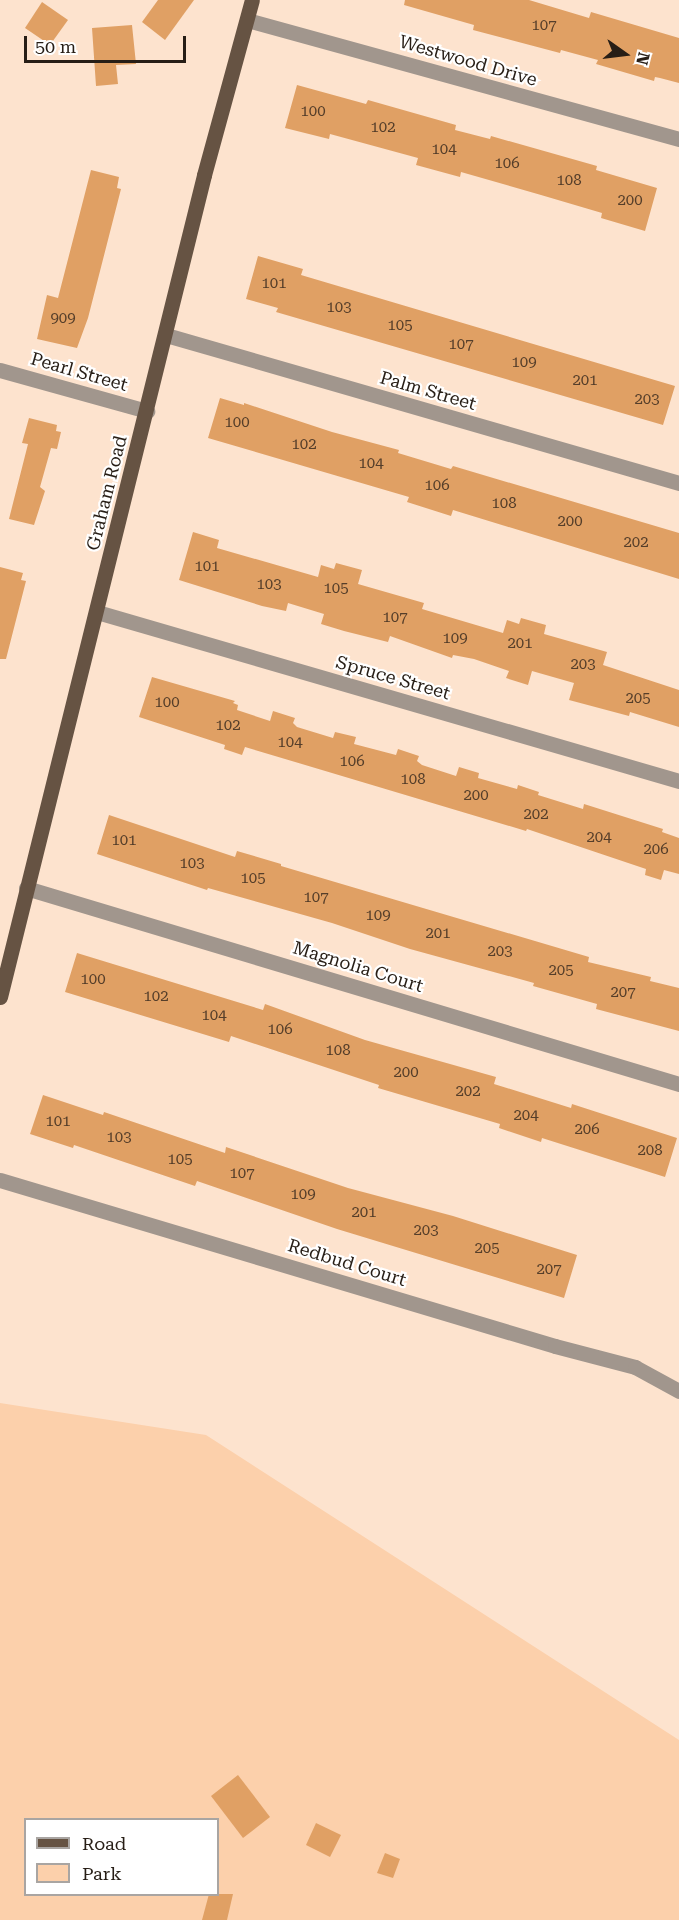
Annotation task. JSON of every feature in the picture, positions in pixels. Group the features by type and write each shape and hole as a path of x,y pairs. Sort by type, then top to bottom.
{"main road":[{"name":"Graham Road","path":"0,997 204,175 252,0"}],"street":[{"name":"Westwood Drive","path":"247,20 679,139"},
{"name":"Palm Street","path":"166,335 679,483"},
{"name":"Pearl Street","path":"0,370 147,411"},
{"name":"Spruce Street","path":"97,612 679,781"},
{"name":"Magnolia Court","path":"26,888 679,1084"},
{"name":"Redbud Court","path":"0,1180 544,1343 635,1367 679,1391"}],"green space":[{"path":"0,1403 206,1435 679,1740 679,1920 0,1920"}],"building":[{"path":"158,0 194,0 165,40 142,22"},
{"path":"405,0 529,0 589,18 591,12 679,38 679,83 655,77 654,81 596,64 598,60 561,50 560,53 473,30 474,25 404,5"},
{"path":"42,2 68,20 50,45 25,28"},
{"path":"132,25 136,64 116,65 118,84 96,86 92,28"},
{"path":"297,85 366,104 368,100 456,125 455,130 490,139 491,136 597,166 596,170 657,188 645,231 601,218 602,213 541,195 461,172 460,177 416,165 418,158 330,134 329,139 285,128"},
{"path":"91,170 119,177 117,188 121,189 88,318 77,348 37,339 47,295 58,298"},
{"path":"258,256 303,269 301,275 675,386 663,425 276,312 278,308 246,299"},
{"path":"220,398 244,405 244,403 332,432 399,450 398,453 451,469 453,466 679,533 679,579 453,510 451,516 407,502 409,497 208,438"},
{"path":"29,418 57,425 56,431 61,432 57,449 51,448 40,487 45,491 34,525 9,519 28,444 22,443"},
{"path":"193,532 219,540 217,548 318,577 321,565 334,569 336,563 362,570 358,584 424,603 422,609 503,633 507,620 519,624 521,618 546,625 544,634 607,652 603,665 679,690 679,727 630,712 629,716 569,700 574,683 532,671 528,685 506,678 509,671 474,659 453,655 452,658 390,636 388,642 321,624 324,614 288,603 286,611 262,606 179,580"},
{"path":"0,567 23,573 21,580 26,581 6,659 0,659"},
{"path":"152,677 235,701 233,703 238,705 237,710 270,721 273,711 295,718 293,723 297,727 333,738 335,732 356,737 354,744 396,755 398,749 419,756 417,761 422,765 456,776 459,767 479,773 478,778 517,789 518,785 539,792 538,795 583,809 584,804 663,829 662,832 679,838 679,874 664,870 661,880 645,875 646,869 527,829 526,831 245,747 242,755 224,749 225,745 139,717"},
{"path":"109,815 235,857 237,851 589,957 588,962 651,977 650,981 679,988 679,1031 596,1009 597,1004 533,986 534,983 410,949 332,923 208,888 207,890 97,854"},
{"path":"77,953 263,1010 265,1004 365,1040 496,1077 494,1084 571,1108 572,1104 677,1138 665,1177 542,1138 541,1142 499,1128 500,1124 378,1088 379,1085 231,1036 229,1042 65,992"},
{"path":"43,1095 103,1115 104,1112 225,1153 226,1147 348,1188 453,1216 577,1255 564,1298 337,1229 197,1181 195,1186 74,1145 73,1148 30,1134"},
{"path":"238,1775 270,1817 243,1838 211,1796"},
{"path":"316,1823 341,1835 330,1857 306,1845"},
{"path":"385,1853 400,1859 393,1878 377,1873"},
{"path":"233,1894 227,1920 202,1920 208,1896"}]}
